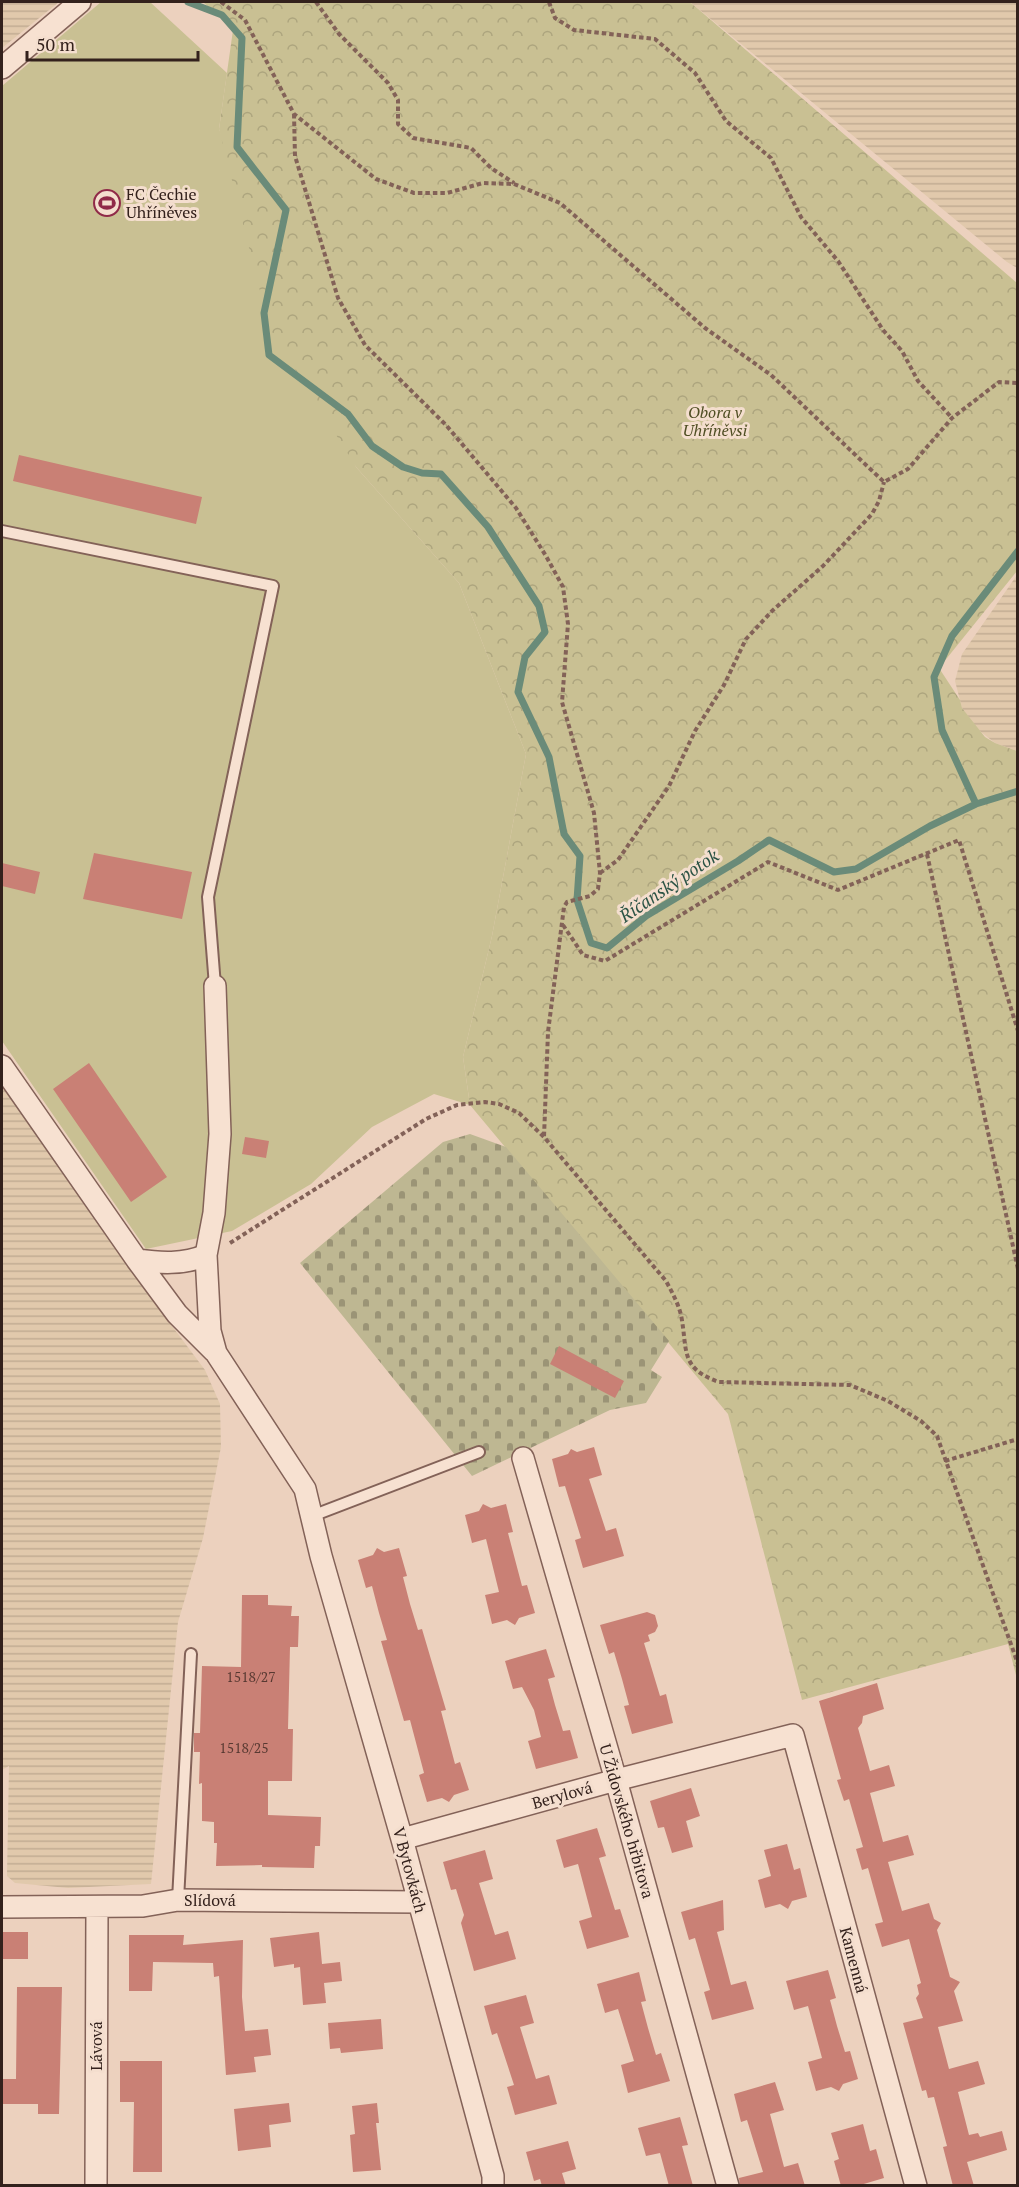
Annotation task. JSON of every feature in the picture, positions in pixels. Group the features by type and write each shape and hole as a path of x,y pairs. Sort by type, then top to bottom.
{"street":[{"path":"2,68 80,2"},
{"path":"215,986 220,1134 214,1213 206,1255 210,1331 216,1353"},
{"path":"2,1066 136,1260 177,1314 216,1353"},
{"path":"136,1260 164,1263 197,1259 206,1255"},
{"name":"V Bytovkách","path":"216,1353 305,1489 321,1556 402,1839 494,2186"},
{"name":"U Židovského hřbitova","path":"523,1458 616,1780 728,2186"},
{"name":"Berylová","path":"402,1839 616,1780 793,1735"},
{"name":"Kamenná","path":"793,1735 915,2186"},
{"name":"Slídová","path":"2,1907 143,1906 178,1900 419,1902"},
{"name":"Lávová","path":"96,2186 97,1907"}],"lane":[{"path":"2,531 273,586 208,897 215,986"},
{"path":"312,1516 478,1452"},
{"path":"178,1900 191,1654"}],"path":[{"path":"221,2 245,20 294,114 376,179 414,193 447,193 483,183 514,184"},
{"path":"316,2 339,34 388,83 398,100 398,124 413,138 471,148 491,168 514,184 560,203 705,328 771,375 884,482"},
{"path":"549,2 555,18 574,30 655,39 695,73 726,121 771,158 801,217 838,261 883,330 902,351 918,381 952,418"},
{"path":"294,114 295,156 338,298 365,345 446,424 516,508 562,587 568,624 562,702 594,813 600,873 598,889 590,896 567,902 564,907 548,1032 544,1137"},
{"path":"600,873 618,861 669,786 694,731 724,685 746,639 772,611 823,566 872,514 879,501 884,482 908,469 952,418 999,382 1017,383"},
{"path":"562,924 583,955 605,961 768,862 838,890 958,840 1017,1031"},
{"path":"927,854 1017,1269"},
{"path":"206,1255 241,1238 426,1119 457,1105 485,1102 499,1104 519,1113 544,1137 666,1281 677,1302 684,1348 690,1362 703,1376 719,1382 850,1385 888,1401 921,1421 937,1436 1017,1664"},
{"path":"945,1461 1017,1439"}],"shaded area":[{"path":"2,2 59,2 2,48"},
{"path":"690,2 1017,2 1017,268 1007,262"},
{"path":"1017,575 1017,751 995,743 976,728 962,708 955,681 962,654"},
{"path":"2,1072 57,1165 133,1274 205,1370 220,1404 221,1447 203,1538 178,1622 151,1884 68,1888 15,1883 7,1876 9,1766 2,1770"}],"green space":[{"path":"101,2 150,2 227,73 219,129 356,467 459,583 526,754 492,936 463,1057 470,1105 434,1094 372,1127 311,1184 232,1231 146,1249 2,1041 2,86"},
{"name":"Obora v Uhříněvsi","path":"203,2 690,2 1017,283 1017,571 939,668 960,700 962,708 985,737 1017,751 1017,1679 1008,1644 802,1700 728,1414 470,1105 463,1057 492,936 526,754 459,583 356,467 269,327 219,129 233,30"},
{"path":"470,1134 506,1147 669,1341 651,1370 662,1377 646,1403 610,1410 472,1476 300,1263 443,1142"}],"building":[{"path":"19,455 202,497 196,524 13,481"},
{"path":"94,853 192,872 182,919 83,899"},
{"path":"2,863 40,872 35,894 2,886"},
{"path":"89,1063 167,1177 131,1202 53,1089"},
{"path":"245,1137 269,1141 266,1158 242,1154"},
{"path":"559,1346 624,1381 615,1398 550,1364"},
{"path":"594,1447 602,1475 589,1479 606,1531 616,1528 624,1556 583,1568 575,1540 581,1538 565,1486 559,1487 552,1459 568,1454 571,1449 577,1452"},
{"path":"483,1504 491,1508 506,1504 513,1532 508,1533 522,1586 527,1585 535,1613 519,1618 515,1625 507,1620 492,1624 485,1595 499,1592 486,1539 472,1543 465,1515 479,1511"},
{"path":"377,1548 384,1552 399,1548 407,1576 403,1577 410,1604 418,1630 422,1629 446,1710 441,1711 455,1764 460,1762 469,1790 454,1795 449,1802 442,1798 427,1802 419,1775 424,1773 410,1720 404,1721 381,1641 387,1640 372,1586 366,1588 358,1560 373,1555"},
{"path":"242,1595 268,1595 268,1605 292,1606 291,1616 299,1616 298,1647 290,1647 288,1729 293,1729 292,1781 268,1781 268,1815 321,1817 320,1846 315,1846 314,1868 262,1867 262,1865 216,1866 217,1843 214,1843 214,1822 202,1821 202,1783 199,1784 200,1752 194,1752 194,1733 200,1733 202,1666 241,1667"},
{"path":"647,1612 655,1615 658,1626 655,1632 648,1635 650,1641 644,1643 660,1696 666,1694 673,1723 632,1734 624,1706 629,1705 622,1679 614,1652 609,1654 600,1625"},
{"path":"546,1649 555,1677 548,1679 555,1705 563,1731 570,1730 578,1758 536,1769 528,1741 541,1737 534,1710 522,1687 513,1689 505,1661"},
{"path":"877,1683 884,1709 863,1716 858,1728 870,1771 889,1765 895,1786 870,1793 883,1842 908,1835 914,1855 888,1862 902,1911 929,1903 934,1919 941,1923 937,1930 950,1977 960,1982 954,1991 963,2021 938,2027 949,2069 978,2061 985,2084 958,2092 969,2135 978,2133 980,2137 1002,2131 1007,2150 967,2162 974,2186 953,2186 943,2147 947,2146 934,2097 928,2098 926,2090 922,2091 903,2023 923,2018 916,1998 919,1994 917,1985 921,1983 909,1939 882,1947 875,1924 883,1922 868,1868 862,1870 856,1849 863,1847 849,1799 844,1801 837,1780 841,1779 819,1701"},
{"path":"691,1788 700,1816 686,1821 693,1847 672,1853 664,1827 658,1828 650,1801"},
{"path":"597,1828 606,1856 599,1858 615,1910 620,1909 629,1937 587,1949 579,1921 592,1917 578,1864 564,1868 556,1840"},
{"path":"787,1844 794,1870 800,1868 807,1897 792,1901 788,1909 780,1904 765,1908 758,1880 771,1876 764,1850"},
{"path":"485,1850 493,1879 479,1883 495,1935 508,1931 516,1959 474,1971 461,1923 464,1915 456,1889 451,1890 443,1862"},
{"path":"723,1900 724,1930 717,1932 731,1985 746,1981 754,2009 712,2020 704,1992 710,1990 695,1938 689,1940 681,1912"},
{"path":"2,1932 28,1932 28,1959 2,1959"},
{"path":"319,1932 322,1964 340,1962 342,1981 324,1983 326,2003 303,2005 300,1967 294,1968 294,1964 274,1967 270,1938"},
{"path":"129,1935 184,1935 183,1945 243,1940 242,1997 245,2031 268,2029 271,2055 254,2057 256,2072 226,2075 219,1976 214,1977 213,1963 153,1962 152,1991 129,1991"},
{"path":"828,1970 836,1998 830,2000 837,2026 845,2052 850,2051 858,2079 843,2084 839,2091 831,2087 816,2091 808,2062 822,2058 808,2006 794,2010 786,1981"},
{"path":"639,1972 646,2001 641,2002 648,2028 656,2055 661,2053 670,2081 628,2093 621,2065 634,2061 618,2009 605,2013 597,1984"},
{"path":"17,1987 62,1987 59,2114 38,2114 38,2104 2,2104 2,2079 16,2079"},
{"path":"526,1995 534,2023 520,2027 536,2079 549,2075 557,2104 515,2115 507,2087 514,2085 497,2033 492,2035 484,2006"},
{"path":"381,2019 383,2049 341,2053 340,2048 330,2049 328,2023"},
{"path":"120,2061 162,2061 162,2172 133,2172 134,2102 120,2102"},
{"path":"775,2082 784,2110 770,2114 784,2167 798,2163 805,2186 740,2186 739,2178 763,2172 747,2120 741,2122 734,2094"},
{"path":"289,2103 291,2122 269,2125 271,2147 238,2151 234,2109"},
{"path":"377,2103 379,2123 376,2123 381,2170 353,2172 350,2135 355,2134 352,2106"},
{"path":"680,2117 688,2145 682,2146 693,2186 669,2186 660,2153 646,2156 638,2128"},
{"path":"863,2124 870,2151 876,2149 884,2178 857,2186 841,2186 834,2161 839,2159 831,2133"},
{"path":"568,2141 576,2169 562,2173 566,2186 542,2186 540,2179 534,2181 526,2152"}],"waterway":[{"name":"Říčanský potok","path":"188,2 222,15 242,38 237,147 286,210 264,313 269,355 348,414 372,446 403,467 422,473 441,474 488,527 539,606 545,632 525,657 518,692 549,757 564,834 580,856 577,900 591,943 607,948 646,916 769,840 834,872 856,869 930,826 976,804 1018,791"},
{"path":"976,804 942,730 934,677 952,636 1018,551"}],"place":[{"name":"FC Čechie Uhříněves","path":"107,203"}]}
